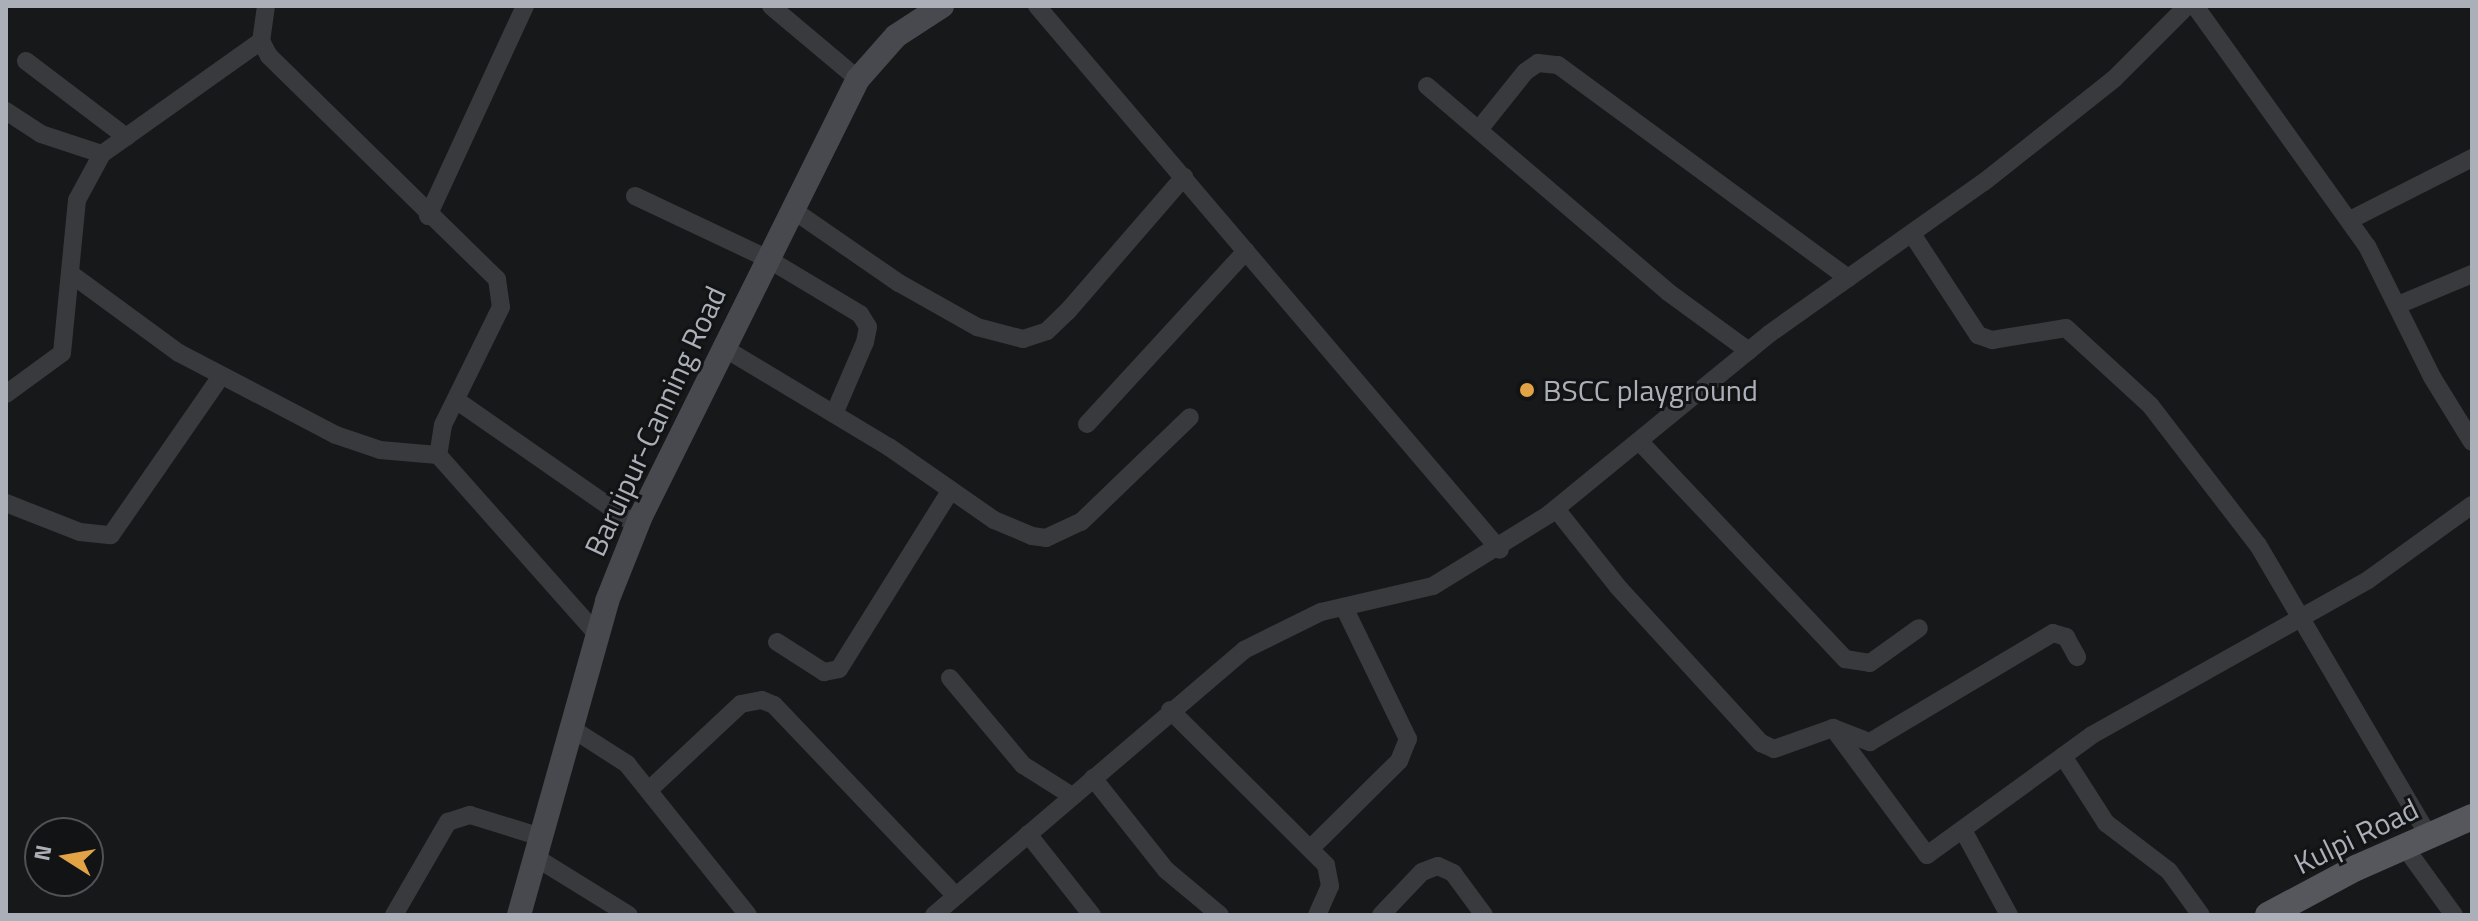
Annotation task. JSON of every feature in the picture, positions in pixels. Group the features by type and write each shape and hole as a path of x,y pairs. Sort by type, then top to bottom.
{"main road":[{"name":"Baruipur-Canning Road","path":"519,915 598,635 637,526 858,79 896,36 942,6"},
{"name":"Kulpi Road","path":"2268,915 2404,846 2472,817"}],"street":[{"path":"266,6 261,41 297,88 497,279 504,295 456,400 438,455"},
{"path":"428,216 525,6"},
{"path":"771,6 858,79"},
{"path":"1037,6 1500,550"},
{"path":"934,915 1170,710 1244,650 1344,607 1433,586 1500,550 1640,442 1749,351 1912,234 2114,79 2187,6"},
{"path":"2195,6 2350,220 2398,305 2432,377 2472,442"},
{"path":"6,394 62,353 77,200 102,154 261,41"},
{"path":"26,61 126,137"},
{"path":"1481,127 1525,72 1538,63 1558,65 1848,278"},
{"path":"1427,86 1481,127 1668,292 1749,351"},
{"path":"6,111 41,134 102,154"},
{"path":"2350,220 2472,158"},
{"path":"793,210 899,283 977,327 1023,339 1047,331 1067,312 1184,177"},
{"path":"635,196 768,259 860,314 868,327 834,414"},
{"path":"1912,234 1978,335 1992,340 2066,328 2150,405 2216,484 2301,618 2429,836"},
{"path":"1087,424 1246,251"},
{"path":"71,274 150,335 221,376 352,442 438,455 598,635"},
{"path":"2398,305 2472,274"},
{"path":"724,348 834,414 994,520 1046,538 1081,522 1190,417"},
{"path":"6,503 80,532 111,535 221,376"},
{"path":"456,400 637,526"},
{"path":"1640,442 1845,659 1870,663 1919,628"},
{"path":"777,642 824,672 839,669 951,490"},
{"path":"1833,728 1921,854 1963,830 2063,756 2368,580 2472,505"},
{"path":"1556,509 1761,743 1790,747 1833,728 1870,742 2053,633 2066,637 2077,657"},
{"path":"1311,848 1399,761 1408,739 1344,607"},
{"path":"950,678 1023,765 1072,796"},
{"path":"649,790 741,704 762,700 774,705 956,896"},
{"path":"1170,710 1311,848 1330,879 1317,915"},
{"path":"571,728 616,753 748,915"},
{"path":"2063,756 2106,823 2169,871 2201,915"},
{"path":"1093,778 1174,879 1220,915"},
{"path":"394,915 448,822 470,815 538,847 629,915"},
{"path":"1963,830 2009,915"},
{"path":"1028,834 1092,915"},
{"path":"2404,846 2454,915"},
{"path":"1381,915 1422,872 1438,866 1453,873 1484,915"}],"place":[{"name":"BSCC playground","path":"1527,390"}]}
